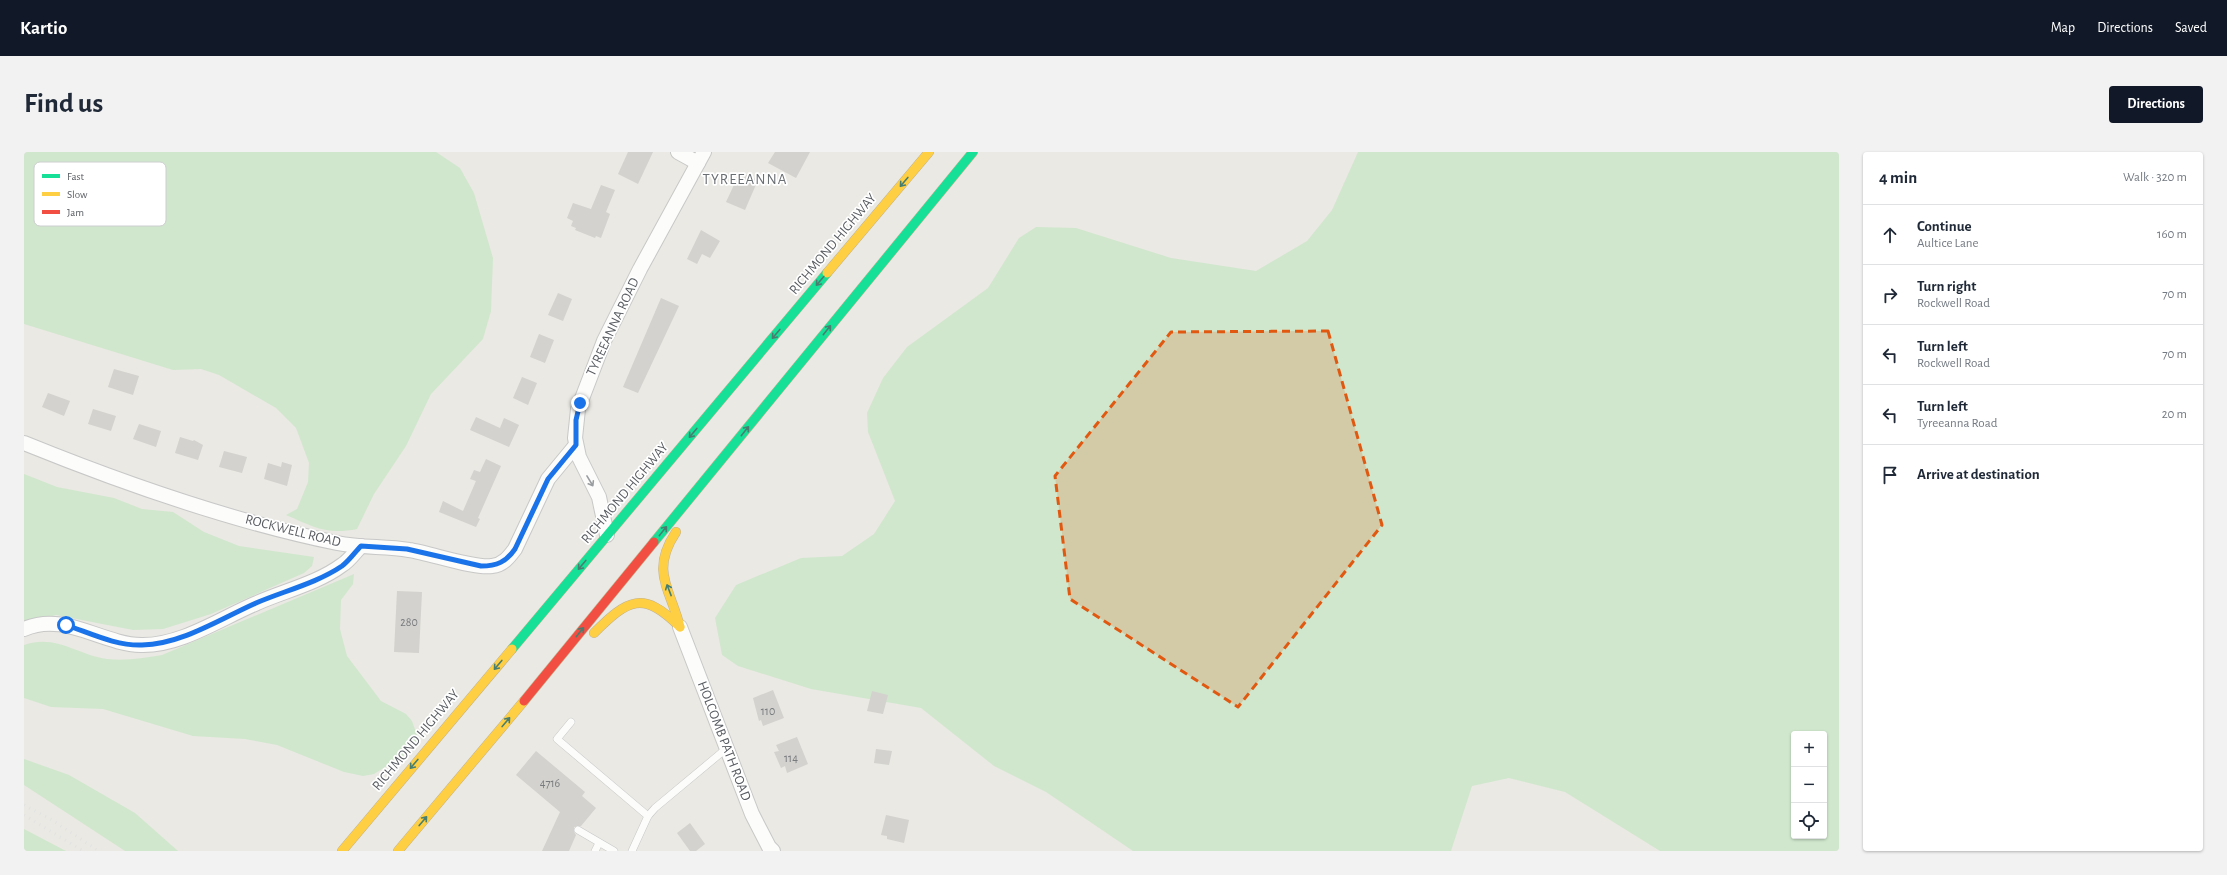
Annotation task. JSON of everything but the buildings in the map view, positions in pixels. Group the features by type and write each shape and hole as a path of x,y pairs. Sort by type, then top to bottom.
{"highway":[{"name":"RICHMOND HIGHWAY","path":"342,851 929,152"},
{"path":"398,851 538,684 973,152"},
{"path":"904,252 977,152"},
{"path":"680,627 677,612 663,574 661,559 667,543 682,525"},
{"path":"538,684 608,618 620,610 635,604 649,603 663,611 680,627"}],"street":[{"path":"678,152 701,158"},
{"name":"TYREEANNA ROAD","path":"607,536 599,497 581,464 576,445 578,410 593,368 640,269 701,158"},
{"name":"ROCKWELL ROAD","path":"24,443 92,470 279,530 339,544 407,549 481,566 500,564 508,558 515,549 548,479 576,445"},
{"path":"24,629 53,623 120,643 142,645 164,643 328,574 344,565 361,546"},
{"name":"HOLCOMB PATH ROAD","path":"680,627 752,814 769,847 774,851"}],"lane":[{"path":"571,722 557,739 648,816"},
{"path":"632,851 648,816 727,748"},
{"path":"578,830 614,851"},
{"path":"594,851 599,843"}],"highlighted area":[{"path":"1328,331 1382,525 1238,707 1070,599 1055,476 1171,332"}],"green space":[{"path":"24,152 436,152 460,168 474,193 493,258 491,311 483,339 431,394 406,446 374,494 357,529 346,531 320,529 286,515 297,509 308,482 309,463 296,428 276,408 219,375 201,369 173,370 24,324"},
{"path":"1358,152 1839,152 1839,851 1660,851 1565,792 1509,778 1472,786 1451,851 1133,851 1046,792 994,766 921,708 811,689 738,666 722,655 715,618 736,585 801,558 842,556 874,534 895,501 868,432 867,413 883,378 907,347 988,288 1019,238 1036,227 1076,228 1171,258 1256,271 1307,241 1332,210"},
{"path":"24,474 57,487 114,498 142,509 173,512 204,532 239,546 314,557 312,566 304,573 211,614 163,629 133,630 56,615 24,624"},
{"path":"354,574 353,584 341,600 340,629 347,656 381,701 406,714 412,721 418,738 415,748 374,774 363,776 344,772 277,745 245,739 193,736 103,709 51,707 24,698 24,645 36,642 46,642 66,646 96,657 114,660 162,655"},
{"path":"24,759 69,775 135,813 178,851 125,851 24,785"},
{"path":"24,829 64,850 66,851 24,851"}],"railway":[{"path":"24,805 52,820 99,851"},
{"path":"24,815 83,851"}],"traffic: fast":[{"path":"654,542 973,152"},
{"path":"512,649 827,273"}],"traffic: slow":[{"path":"827,273 929,152"},
{"path":"676,532 668,546 664,558 663,569 664,580 680,627"},
{"path":"594,633 606,621 626,606 636,603 645,604 656,608 667,615 680,627"},
{"path":"342,851 512,649"},
{"path":"398,851 524,701"}],"traffic: jam":[{"path":"524,701 654,542"}],"district":[{"name":"TYREEANNA","path":"745,179"}],"route":[{"path":"66,625 120,643 142,645 164,643 328,574 344,565 361,546 407,549 481,566 500,564 508,558 515,549 545,483 552,472 576,445 576,420 580,403"}]}
